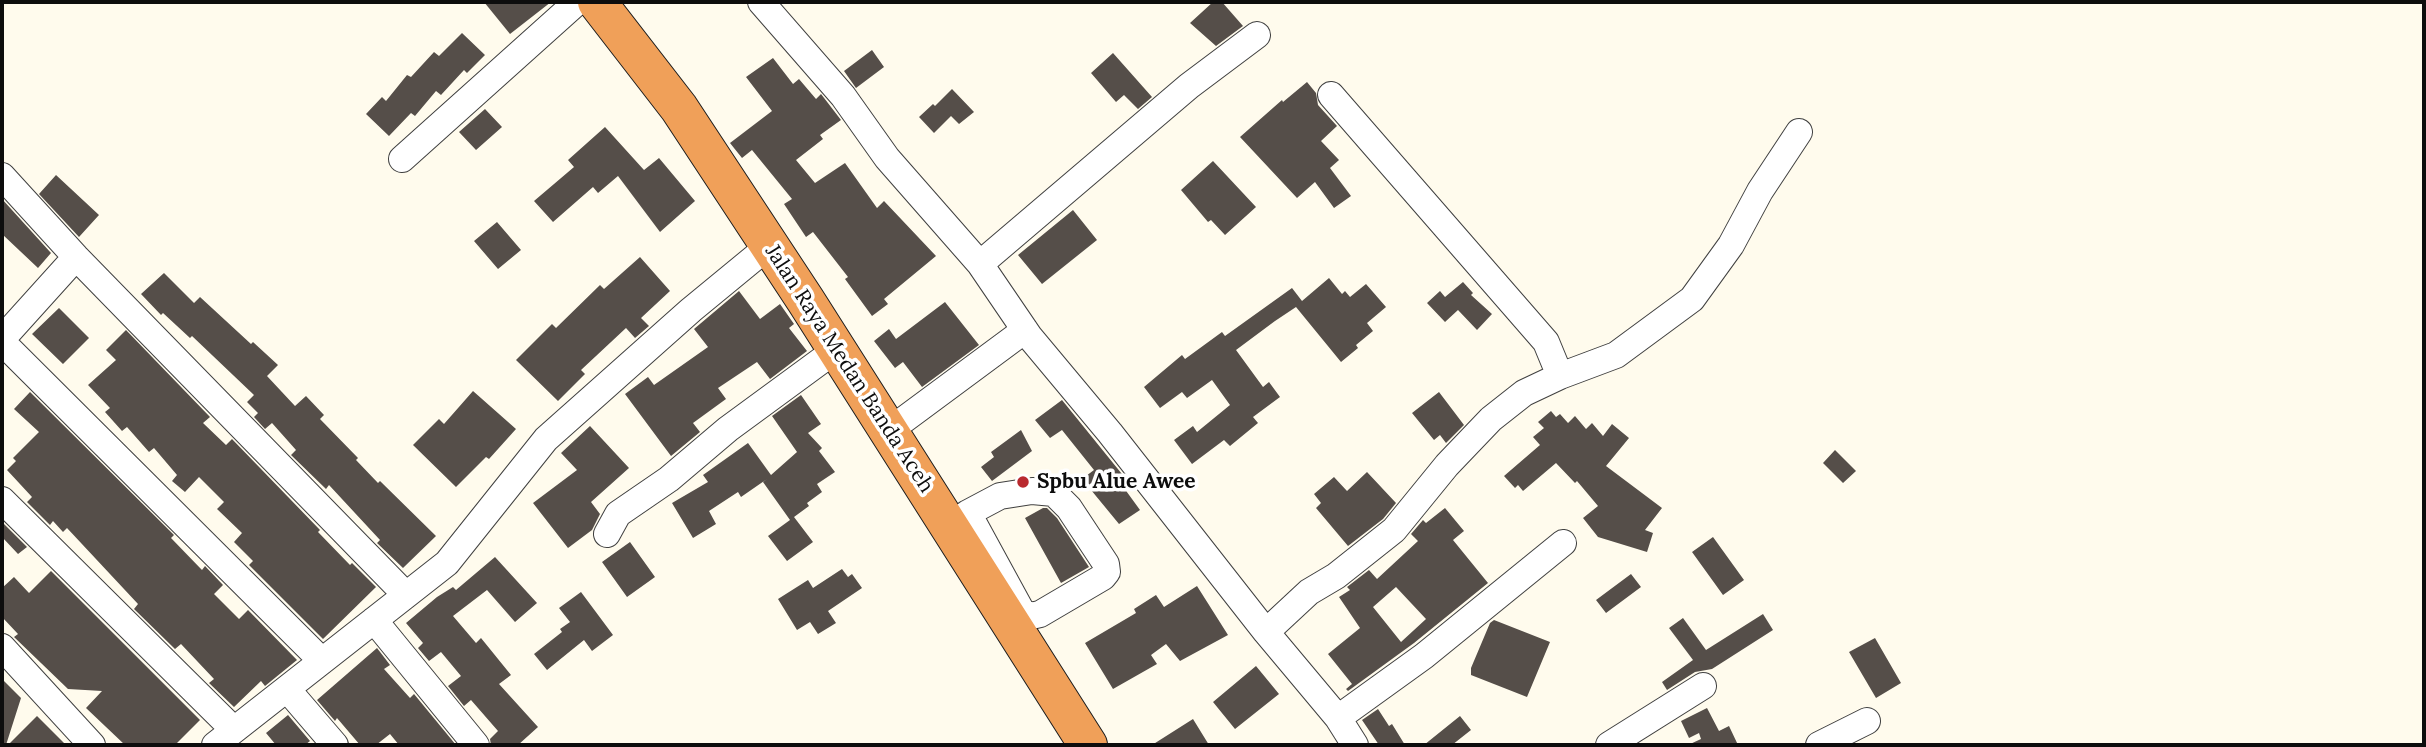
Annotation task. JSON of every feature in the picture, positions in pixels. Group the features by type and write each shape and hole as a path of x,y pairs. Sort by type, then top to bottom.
{"highway":[{"name":"Jalan Raya Medan Banda Aceh","path":"597,2 679,108 890,430 959,519 1088,745"}],"street":[{"path":"402,159 577,2"},
{"path":"761,2 844,96 887,158 980,264 1025,330 1338,718 1355,745"},
{"path":"980,264 1189,86 1257,35"},
{"path":"1331,95 1546,342 1560,376"},
{"path":"1266,632 1309,592 1336,576 1394,530 1447,465 1491,419 1524,393 1616,355 1692,299 1731,245 1760,191 1799,132"},
{"path":"2,176 76,257 406,595"},
{"path":"2,500 225,738 447,563 546,439 691,310 769,245"},
{"path":"76,257 2,341 322,661"},
{"path":"890,430 1025,330"},
{"path":"607,534 618,514 669,479 728,429 837,349"},
{"path":"1013,492 1054,493 1069,508 1106,564 1107,572 1103,577 1040,614 1031,616 1022,612 959,519 1000,496 1013,492"},
{"path":"1338,718 1424,656 1563,542"},
{"path":"374,620 476,745"},
{"path":"2,647 92,745"},
{"path":"1609,745 1703,686"},
{"path":"287,689 335,745"},
{"path":"1832,742 1867,721"}],"building":[{"path":"484,2 551,2 510,34"},
{"path":"1213,2 1222,2 1243,26 1216,46 1190,23"},
{"path":"462,33 485,55 467,73 464,70 441,95 436,91 415,116 411,113 389,136 366,114 382,97 386,101 407,75 411,77 434,52 439,56"},
{"path":"872,50 884,67 856,88 844,71"},
{"path":"1113,53 1152,97 1138,109 1124,95 1116,102 1091,73"},
{"path":"773,58 793,84 799,79 816,99 821,94 841,120 820,135 823,139 796,160 815,183 845,163 877,208 884,201 936,256 884,299 888,304 872,316 845,279 848,277 813,232 806,237 784,204 792,199 752,150 742,158 730,143 772,111 746,77"},
{"path":"1307,82 1316,93 1318,105 1337,126 1321,141 1339,160 1330,168 1351,196 1334,208 1315,182 1297,198 1240,137"},
{"path":"952,89 974,112 959,124 951,116 934,133 919,117"},
{"path":"485,109 502,127 476,150 459,132"},
{"path":"605,127 644,170 659,158 695,201 660,232 618,176 598,193 593,187 553,222 534,201 574,167 568,160"},
{"path":"1213,161 1256,207 1225,235 1211,220 1208,222 1181,190"},
{"path":"56,175 99,215 79,237 39,194"},
{"path":"2,199 51,253 38,268 2,234"},
{"path":"1073,210 1097,240 1042,284 1018,255"},
{"path":"497,222 521,250 498,269 474,241"},
{"path":"640,257 670,291 641,318 649,326 635,338 626,328 581,370 585,374 558,401 516,360 552,324 556,328 600,285 604,289"},
{"path":"164,273 194,303 200,297 278,365 267,376 295,406 306,396 324,415 320,419 358,458 356,460 436,536 403,568 377,543 380,540 329,485 326,489 291,455 296,450 272,423 265,429 254,417 258,413 247,402 254,395 192,336 190,338 163,313 161,315 141,294"},
{"path":"1329,278 1342,294 1345,291 1350,297 1366,284 1386,307 1367,323 1373,331 1341,362 1296,307 1275,321 1236,350 1263,387 1269,382 1280,397 1253,417 1258,423 1230,446 1224,440 1192,464 1174,440 1193,426 1197,432 1230,405 1212,380 1187,398 1182,392 1160,408 1144,387 1182,355 1185,359 1222,332 1225,336 1292,288 1302,301"},
{"path":"1463,282 1473,293 1471,295 1492,314 1477,330 1458,310 1445,322 1427,303 1440,291 1445,297"},
{"path":"739,291 760,319 780,304 794,324 789,328 807,351 770,379 757,362 718,388 726,399 693,423 700,432 671,456 625,394 648,377 654,385 708,347 694,329"},
{"path":"945,302 979,345 922,387 903,362 895,368 874,341 889,329 896,339"},
{"path":"59,308 89,338 63,364 32,334"},
{"path":"126,330 210,417 203,423 226,445 232,439 350,565 352,563 376,587 323,639 249,565 253,561 234,542 242,533 217,509 224,502 199,477 185,492 172,481 177,475 154,448 149,452 127,427 122,431 105,412 110,408 88,385 116,360 106,350"},
{"path":"473,391 516,429 489,459 486,457 456,487 413,445 439,419 444,424"},
{"path":"30,392 174,535 171,538 202,570 205,566 223,585 214,594 239,619 248,610 297,660 265,686 261,681 234,707 209,683 214,679 181,644 175,649 134,609 138,604 67,528 63,532 53,521 50,525 27,502 32,497 7,470 16,461 13,458 39,432 14,409"},
{"path":"1439,392 1464,425 1446,443 1440,435 1434,440 1412,413"},
{"path":"801,395 821,424 808,433 822,448 819,451 835,472 817,484 822,492 794,517 813,542 787,561 768,536 790,520 763,482 767,479 741,497 738,492 709,511 716,524 693,538 672,503 708,482 703,475 748,443 771,475 797,452 772,416"},
{"path":"1062,400 1130,484 1124,488 1140,510 1119,524 1082,479 1094,470 1062,430 1050,438 1035,420"},
{"path":"1551,411 1556,417 1560,414 1568,423 1575,416 1586,429 1592,423 1603,436 1612,424 1629,438 1606,466 1662,508 1645,530 1653,533 1647,552 1598,537 1583,518 1598,506 1577,481 1575,483 1556,463 1523,491 1518,485 1515,488 1504,476 1540,445 1533,437 1544,428 1538,422"},
{"path":"590,426 629,468 591,502 600,514 592,530 568,548 533,503 577,470 561,453"},
{"path":"1021,430 1032,451 992,481 981,467 994,457 991,452"},
{"path":"1835,450 1856,471 1843,483 1823,463"},
{"path":"1367,472 1396,503 1383,519 1348,546 1316,508 1321,503 1314,494 1334,477 1347,491"},
{"path":"1047,508 1057,518 1089,567 1061,583 1025,518"},
{"path":"1445,508 1464,531 1453,540 1488,583 1414,643 1348,691 1346,689 1352,684 1328,654 1360,628 1339,597 1350,590 1347,587 1369,570 1377,579 1418,541 1411,534 1423,520 1426,523","holes":["1396,587 1426,619 1401,642 1373,607"]},
{"path":"4,524 27,547 18,554 2,537"},
{"path":"1713,537 1744,580 1723,595 1692,552"},
{"path":"630,542 655,577 627,597 602,562"},
{"path":"495,557 537,603 515,622 487,590 453,616 476,643 481,638 511,675 499,684 538,727 518,745 491,745 490,739 498,731 471,700 464,706 448,686 461,676 441,652 429,661 418,648 423,643 406,623 437,597 453,587 456,590"},
{"path":"842,569 848,577 852,574 862,588 828,611 836,623 818,634 810,622 797,630 778,599 808,580 813,588"},
{"path":"51,571 200,720 175,745 125,745 86,708 102,691 68,689 14,637 18,634 2,617 2,588 14,577 29,593"},
{"path":"1631,574 1641,587 1606,613 1596,600"},
{"path":"1197,586 1228,635 1180,661 1166,644 1151,655 1157,664 1113,689 1085,643 1136,613 1134,609 1156,595 1164,607"},
{"path":"581,592 613,635 592,651 584,640 547,670 534,654 562,632 560,629 570,622 559,608"},
{"path":"1763,614 1773,630 1712,669 1695,672 1667,690 1662,682 1693,660 1669,628 1683,618 1706,650"},
{"path":"1494,620 1550,642 1527,697 1471,675 1471,668 1490,623"},
{"path":"1875,638 1901,683 1876,698 1849,652"},
{"path":"377,648 390,665 384,669 410,698 414,694 456,745 399,745 390,734 376,745 360,745 317,700"},
{"path":"1256,666 1279,694 1235,729 1213,702"},
{"path":"2,679 21,698 6,745 2,745"},
{"path":"1707,708 1719,731 1729,726 1738,745 1688,745 1701,739 1699,733 1689,738 1681,721"},
{"path":"1378,709 1389,726 1392,724 1405,745 1379,745 1362,720"},
{"path":"288,715 310,741 305,745 276,745 266,733"},
{"path":"37,716 66,745 8,745"},
{"path":"1460,716 1471,730 1452,745 1424,745"},
{"path":"1193,719 1209,745 1152,745"}],"place":[{"name":"Spbu Alue Awee","path":"1023,482"}]}
